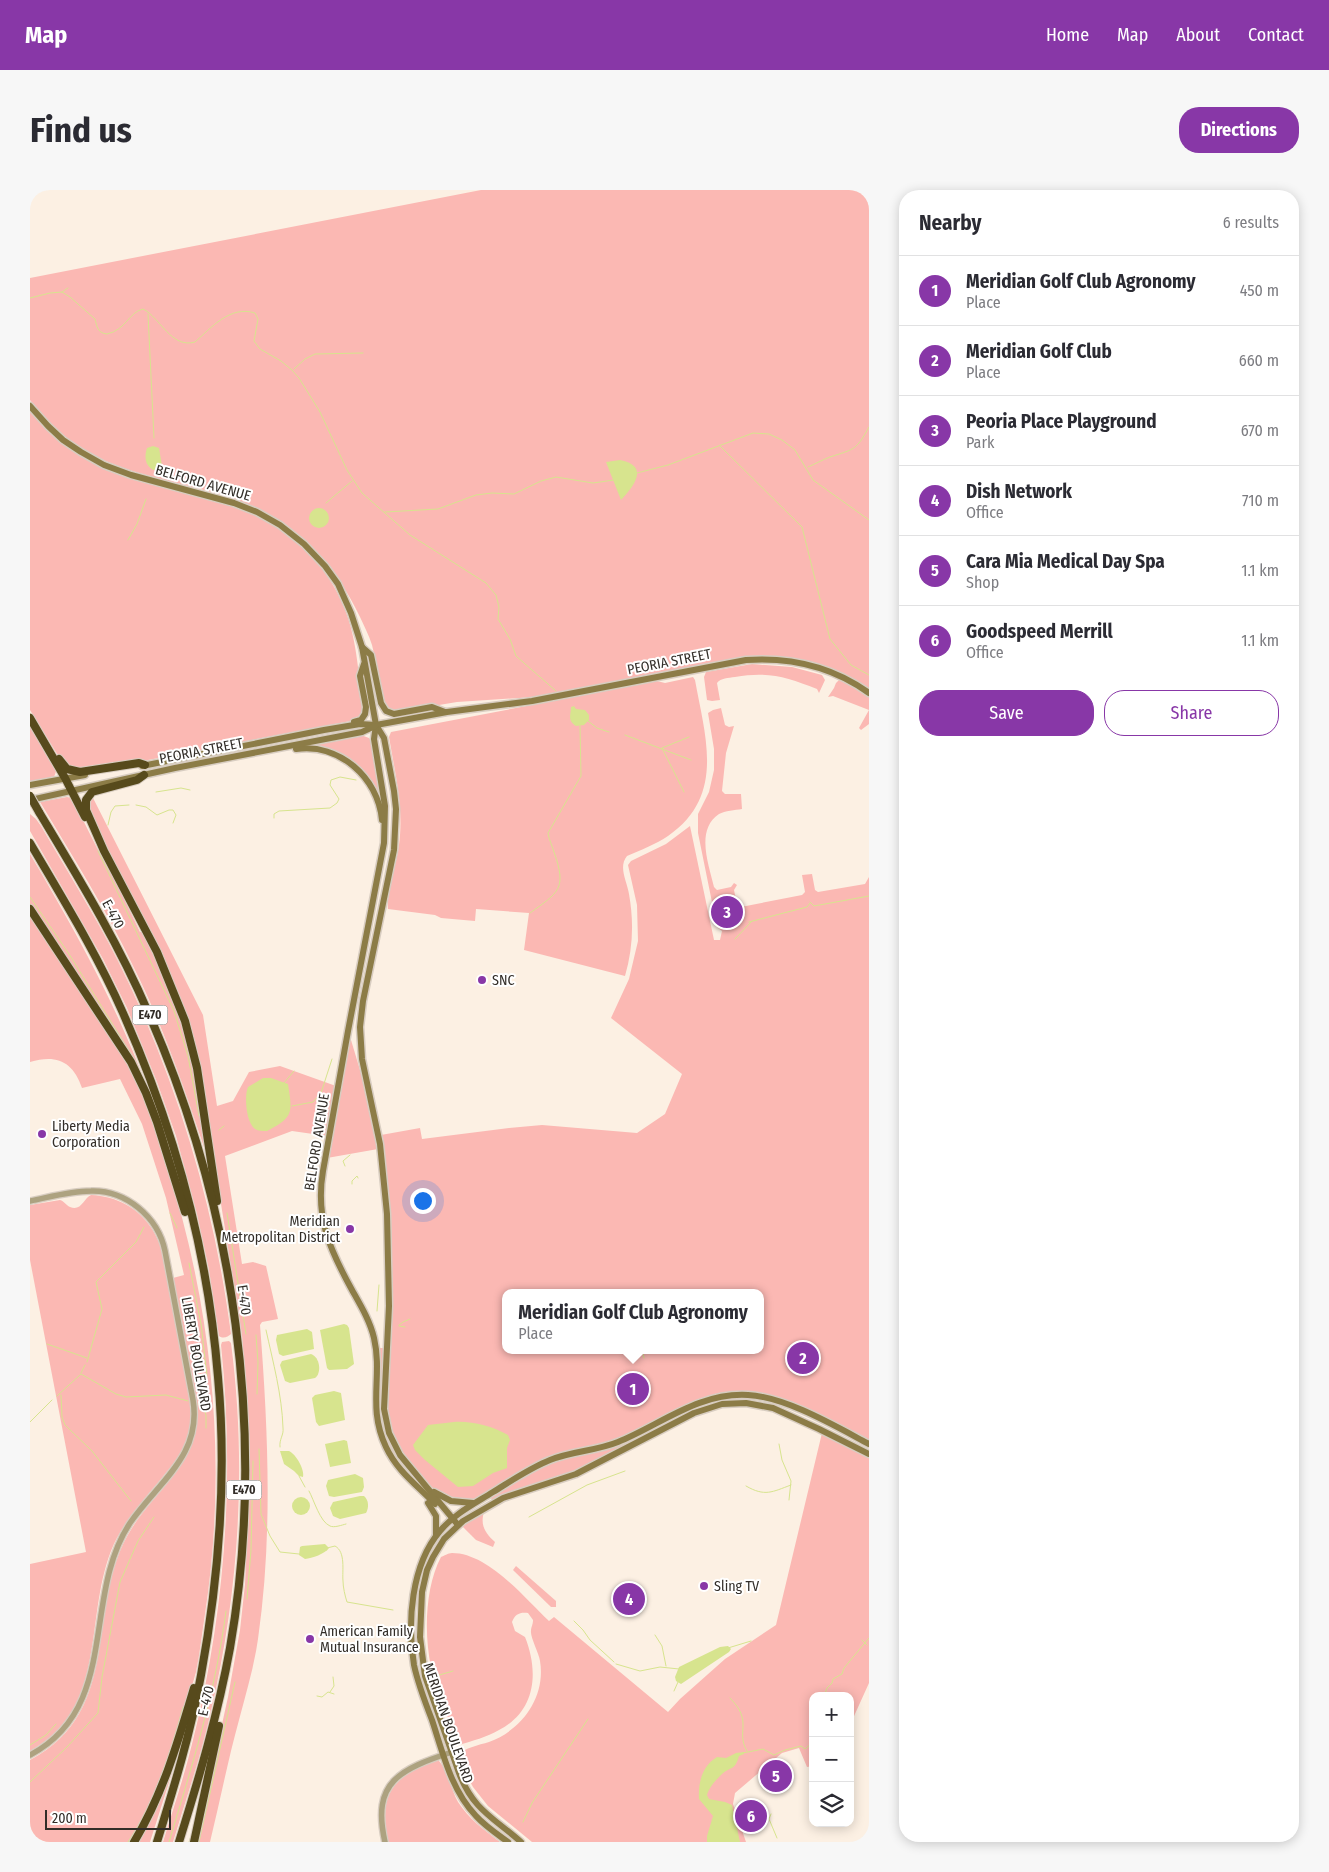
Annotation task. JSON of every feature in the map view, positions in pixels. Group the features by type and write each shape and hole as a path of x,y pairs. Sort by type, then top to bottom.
{"highway":[{"path":"30,718 65,778 98,844 104,851"},
{"path":"41,736 51,746 62,765 75,772 139,763 145,765"},
{"path":"144,775 137,780 96,790 88,797 85,804 86,812 114,871 146,930 185,1021 194,1057 220,1224 220,1235"},
{"name":"E-470","path":"30,798 109,932 155,1027 197,1145 220,1235 228,1279 238,1352 244,1441 244,1510 241,1555 229,1655 212,1732 179,1842"},
{"name":"E-470","path":"30,843 90,945 135,1041 171,1140 183,1182 198,1246 216,1353 220,1400 221,1460 217,1562 202,1668 186,1741 156,1842"},
{"path":"30,909 124,1052 146,1093 171,1163 192,1240 198,1246"},
{"path":"30,913 56,954 90,1000"},
{"path":"194,1842 230,1674 229,1655"},
{"path":"134,1842 150,1815 165,1780 202,1668"}],"main road":[{"name":"BELFORD AVENUE","path":"30,406 63,440 101,464 131,475 238,504 265,516 287,530 316,555 338,584 353,618 362,647 376,725 374,739 385,797 386,832 322,1171 320,1205 322,1222 329,1246 366,1316 373,1336 377,1365 375,1405 380,1432 394,1461 413,1484 423,1491 451,1520"},
{"path":"362,647 371,655 381,704 386,711 394,714 432,707 446,712"},
{"name":"PEORIA STREET","path":"30,785 324,730 360,724 376,725 446,712 532,701 730,662 786,660 814,666 837,674 869,693"},
{"path":"324,730 331,726 358,721 364,716 366,706 360,676 365,663"},
{"name":"BELFORD AVENUE","path":"376,725 384,738 393,785 396,828 393,856 360,1030 362,1059 380,1148 388,1234 389,1318 384,1406 388,1428 395,1446 409,1467 427,1487 456,1526"},
{"name":"PEORIA STREET","path":"30,798 72,792 144,775 362,732 376,725"},
{"path":"262,752 270,753 312,748 327,751 345,760 358,769 372,788 379,804 386,832"},
{"name":"MERIDIAN BOULEVARD","path":"508,1842 480,1820 466,1804 455,1785 414,1666 412,1640 416,1579 424,1557 436,1536 451,1520 476,1503 548,1461 568,1454 614,1444 696,1404 723,1396 748,1395 775,1400 869,1444"},
{"name":"MERIDIAN BOULEVARD","path":"521,1842 487,1816 474,1802 462,1780 425,1674 420,1636 422,1592 426,1574 436,1551 456,1526 473,1514 503,1498 578,1474 689,1416 722,1404 746,1403 773,1408 819,1428 869,1454"},
{"path":"413,1484 435,1512 436,1536"},
{"path":"427,1487 451,1502 476,1503"}],"street":[{"name":"LIBERTY BOULEVARD","path":"30,1201 81,1191 101,1191 129,1201 152,1222 161,1237 165,1251 194,1415 192,1437 182,1458 132,1520 114,1554 107,1578 90,1678 81,1704 60,1734 46,1746 30,1755"},
{"path":"385,1842 380,1814 391,1784 410,1767 452,1752"}],"shaded area":[{"path":"481,190 869,190 869,689 837,672 804,661 787,658 752,657 534,697 457,702 397,712 390,711 384,704 372,645 349,595 321,557 304,541 286,526 245,503 222,495 141,474 117,466 94,455 72,442 51,424 30,400 30,278"},
{"path":"30,411 47,430 77,454 99,466 140,481 229,504 265,520 282,530 298,543 325,572 349,620 355,646 364,712 360,717 356,720 148,760 82,771 68,767 59,757 30,710"},
{"path":"153,446 159,448 162,466 159,469 153,470 148,466 145,458 147,448"},
{"path":"620,460 635,467 637,472 637,477 631,489 621,500 606,462"},
{"path":"319,508 326,511 329,518 326,525 319,528 312,525 309,518 312,511"},
{"path":"752,664 792,667 822,675 825,680 819,693 817,689 777,676 747,675 727,678 717,683 720,700 707,700 704,677 706,672"},
{"path":"693,677 706,743 707,764 705,784 698,803 686,820 668,836 627,856 624,860 623,869 632,915 630,955 625,976 524,950 529,913 476,909 475,921 441,918 435,915 388,909 400,831 398,791 389,737 391,732 657,681 665,683"},
{"path":"839,680 869,697 869,710 833,696 828,697"},
{"path":"574,706 576,709 585,710 589,715 589,720 584,725 576,726 571,722 571,707"},
{"path":"721,708 725,725 729,727 734,726 726,753 722,791 725,794 741,794 742,809 719,814 707,829 707,858 714,887 717,890 731,887 734,883 737,885 734,890 737,904 741,907 802,895 805,892 802,875 812,874 815,890 818,892 865,884 869,877 869,1442 786,1402 726,1393 695,1401 628,1435 601,1445 576,1450 475,1500 461,1501 448,1497 422,1479 411,1466 395,1439 388,1420 387,1394 392,1274 389,1214 381,1135 420,1128 422,1139 542,1125 637,1133 665,1114 682,1074 611,1018 629,979 638,941 637,905 628,865 631,861 666,844 690,826 714,940 720,940 722,931 717,927 698,833 698,814 709,792 714,770 714,749 708,713"},
{"path":"869,710 869,724 861,730 859,728"},
{"path":"30,724 57,769 54,777 30,782"},
{"path":"361,735 369,738 372,743 381,802 363,772 314,746 315,744"},
{"path":"92,796 203,1015 217,1106 233,1101 249,1072 280,1066 336,1086 327,1136 292,1131 225,1156 242,1264 253,1262 266,1266 278,1319 262,1322 260,1325 268,1482 266,1561 258,1639 210,1842 196,1842 228,1697 240,1630 245,1584 250,1477 249,1429 242,1335 197,1054 192,1036 180,1001 165,967 93,821 87,804"},
{"path":"67,797 72,798 97,848 111,871 172,994 185,1033 193,1068 207,1156 174,1061 145,991 101,905 40,802"},
{"path":"30,814 41,826 109,944 158,1051 190,1143 203,1190 224,1285 231,1334 227,1337 219,1336 209,1270 197,1214 176,1136 157,1082 127,1008 103,959 30,831"},
{"path":"30,854 94,968 122,1026 147,1087 71,964 62,951 60,951 30,905"},
{"path":"30,917 123,1055 151,1112 183,1220 196,1276 212,1387 215,1501 212,1557 197,1665 172,1755 151,1804 131,1842 30,1842 30,1760 60,1739 80,1713 92,1685 109,1589 117,1558 132,1528 176,1472 192,1443 196,1426 197,1407 173,1278 184,1275 166,1198 142,1124 120,1079 82,1088 74,1071 62,1062 48,1059 30,1062"},
{"path":"351,1040 366,1090 378,1149 327,1158 349,1041"},
{"path":"263,1078 271,1078 288,1084 290,1101 287,1117 283,1122 267,1131 255,1129 252,1126 246,1102 248,1087"},
{"path":"91,1195 109,1198 134,1209 147,1222 160,1245 167,1272 190,1400 191,1422 187,1441 181,1452 127,1522 111,1551 103,1578 90,1661 83,1687 72,1712 55,1733 30,1751 30,1564 86,1552 30,1260 30,1205 60,1200 70,1207 77,1208"},
{"path":"344,1324 349,1328 354,1364 347,1369 329,1370 327,1368 320,1330"},
{"path":"307,1329 312,1332 314,1349 283,1356 279,1354 276,1340 277,1335"},
{"path":"229,1341 231,1343 236,1389 239,1435 239,1482 234,1574 228,1620 221,1666 198,1761 173,1842 163,1842 189,1756 203,1695 219,1596 227,1495 225,1395 221,1345 222,1342"},
{"path":"378,1348 385,1348 385,1428 417,1480 415,1481 394,1458 383,1432 378,1404"},
{"path":"311,1354 316,1358 319,1365 317,1376 290,1383 285,1381 280,1365 282,1361"},
{"path":"334,1391 341,1393 345,1420 319,1426 316,1422 312,1398 315,1395"},
{"path":"454,1422 482,1425 508,1435 510,1440 507,1448 507,1468 493,1473 473,1486 458,1487 415,1450 413,1445 428,1425"},
{"path":"652,1429 652,1432 574,1472 492,1500 491,1498 546,1465"},
{"path":"822,1433 826,1434 826,1436 869,1457 869,1683 854,1716 854,1692 809,1692 809,1767 807,1767 799,1748 782,1753 735,1793 733,1804 746,1842 532,1842 488,1806 473,1787 458,1756 467,1749 501,1737 521,1721 529,1710 539,1687 541,1674 540,1661 531,1634 533,1620 528,1613 523,1613 516,1615 512,1622 515,1631 525,1637 532,1664 531,1690 521,1712 511,1722 494,1732 459,1745 454,1744 448,1718 432,1673 427,1640 427,1611 432,1582 441,1557 452,1553 479,1560 492,1568 517,1589 549,1621 554,1617 668,1712 725,1659 776,1625"},
{"path":"347,1441 351,1463 330,1467 325,1444"},
{"path":"280,1451 289,1451 294,1455 301,1466 303,1477 284,1464"},
{"path":"355,1474 363,1478 364,1487 362,1492 334,1497 329,1496 326,1486 328,1480"},
{"path":"364,1496 368,1502 366,1513 340,1519 333,1516 330,1508 333,1502"},
{"path":"297,1497 305,1497 310,1502 308,1513 297,1515 292,1510 292,1502"},
{"path":"484,1512 483,1525 488,1535 495,1542 493,1547 476,1540 462,1526"},
{"path":"325,1544 329,1548 325,1552 311,1558 305,1559 299,1555 300,1547 302,1546"},
{"path":"516,1566 556,1601 556,1607 551,1607 513,1570"},
{"path":"728,1646 731,1649 729,1652 681,1684 676,1681 675,1677 679,1667 720,1647"},
{"path":"744,1752 744,1754 739,1756 734,1766 722,1774 709,1789 707,1795 709,1799 732,1805 740,1842 707,1842 713,1816 699,1799 699,1787 704,1770 717,1757 726,1758 736,1753"},
{"path":"438,1760 444,1768 462,1808 477,1824 500,1842 388,1842 385,1811 392,1789 410,1773"},
{"path":"170,1772 172,1773 150,1842 137,1842"}],"waterway":[{"path":"62,292 68,288"},
{"path":"30,298 62,292 95,319 99,331 107,334 119,329 134,314 143,309 172,337 187,343 195,342 229,315 246,311 255,313 258,319 254,341 260,349 281,361 299,378 320,412 347,470 362,493 410,535 486,583 496,595 499,607 498,619 510,639 516,656 556,691"},
{"path":"148,314 154,438"},
{"path":"294,369 305,359 315,354 363,353"},
{"path":"808,467 854,448 861,441 869,427"},
{"path":"637,473 668,465 753,433 769,434 782,440 795,450 813,480 869,520"},
{"path":"720,446 802,527 830,639 851,665 869,675"},
{"path":"385,512 438,509 476,495 492,493 514,494 541,481 556,477 593,483 614,480"},
{"path":"326,503 352,481"},
{"path":"128,540 137,524 146,499"},
{"path":"588,721 597,728 609,732"},
{"path":"530,913 554,894 560,882 558,864 548,833 581,776 580,726"},
{"path":"625,735 691,760"},
{"path":"684,792 662,748 689,737"},
{"path":"274,818 274,814 279,811 330,808 339,799 330,785 331,780 340,777 356,780"},
{"path":"156,792 181,788 190,790"},
{"path":"108,825 111,812 115,806 129,805"},
{"path":"136,805 146,807 157,815 173,810 176,815 173,823"},
{"path":"98,851 174,1011 188,1056 199,1116"},
{"path":"810,902 814,906 869,896"},
{"path":"30,897 69,954 133,1057"},
{"path":"749,922 807,907 810,903"},
{"path":"735,939 752,921"},
{"path":"292,1106 313,1102 321,1093 332,1059"},
{"path":"283,1084 294,1071"},
{"path":"219,1130 224,1126"},
{"path":"345,1166 343,1161 350,1155"},
{"path":"352,1184 352,1181 357,1176 358,1178"},
{"path":"170,1213 177,1228"},
{"path":"227,1213 246,1334"},
{"path":"87,1362 102,1309 96,1282 136,1242 144,1227"},
{"path":"189,1263 201,1324 207,1376"},
{"path":"377,1311 379,1285"},
{"path":"399,1325 410,1319"},
{"path":"399,1326 405,1327"},
{"path":"266,1330 281,1403 283,1430 280,1447"},
{"path":"256,1335 258,1362 257,1394"},
{"path":"47,1344 87,1358"},
{"path":"643,1354 644,1358"},
{"path":"81,1373 85,1365"},
{"path":"57,1396 81,1374 116,1394 126,1397 166,1395 188,1401"},
{"path":"61,1395 62,1417 65,1425 92,1451 131,1501"},
{"path":"30,1422 52,1400"},
{"path":"198,1404 207,1408"},
{"path":"203,1407 206,1415 206,1428"},
{"path":"779,1444 782,1460 791,1481 789,1500"},
{"path":"259,1449 261,1514 270,1536 280,1552 299,1554"},
{"path":"247,1599 251,1550 253,1461"},
{"path":"529,1517 587,1485 625,1471"},
{"path":"299,1476 305,1487"},
{"path":"746,1486 758,1491 769,1492 791,1485"},
{"path":"309,1491 320,1516 326,1524 334,1527 346,1524"},
{"path":"30,1782 67,1747 98,1713 102,1677 120,1582 138,1541 154,1517"},
{"path":"327,1548 335,1546 341,1553 343,1586 347,1602 393,1610"},
{"path":"169,1842 210,1699 226,1611"},
{"path":"574,1621 590,1640 614,1662"},
{"path":"655,1635 662,1646 666,1666"},
{"path":"826,1692 833,1679 842,1674 844,1668 869,1638"},
{"path":"862,1640 867,1645"},
{"path":"728,1648 751,1641"},
{"path":"616,1664 640,1671 660,1667 679,1669"},
{"path":"436,1676 453,1671"},
{"path":"330,1692 334,1686 333,1677"},
{"path":"199,1842 235,1682"},
{"path":"674,1691 678,1682"},
{"path":"317,1696 322,1697 328,1692 334,1694"},
{"path":"730,1698 737,1706 743,1720 743,1738 747,1751"},
{"path":"128,1842 138,1826 161,1777 183,1707"},
{"path":"523,1822 532,1803 588,1719"},
{"path":"30,1745 46,1735 56,1724"},
{"path":"743,1753 763,1749 774,1755 801,1746 805,1749 812,1743 813,1737"},
{"path":"771,1814 769,1819 777,1838"},
{"path":"189,1842 191,1836"}],"place":[{"name":"Peoria Place Playground","path":"727,912"},
{"name":"SNC","path":"482,980"},
{"name":"Liberty Media Corporation","path":"42,1134"},
{"name":"Meridian Metropolitan District","path":"350,1229"},
{"name":"Meridian Golf Club","path":"803,1358"},
{"name":"Meridian Golf Club Agronomy","path":"633,1389"},
{"name":"Sling TV","path":"704,1586"},
{"name":"Dish Network","path":"629,1599"},
{"name":"American Family Mutual Insurance","path":"310,1639"},
{"name":"Cara Mia Medical Day Spa","path":"776,1776"},
{"name":"Goodspeed Merrill","path":"751,1816"}]}
